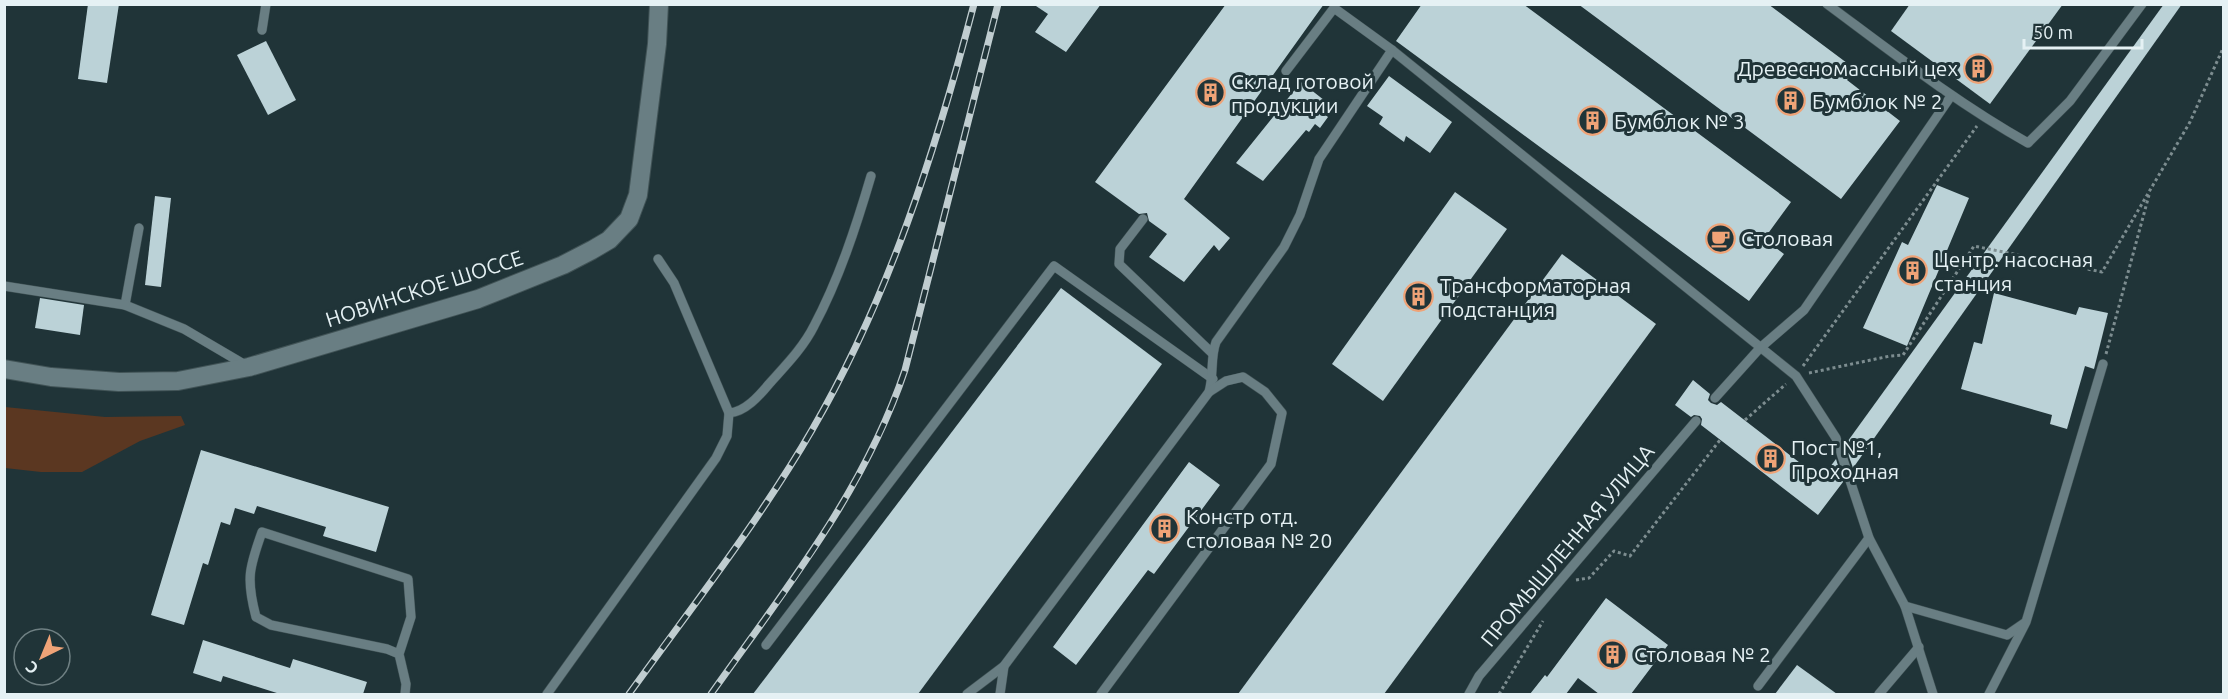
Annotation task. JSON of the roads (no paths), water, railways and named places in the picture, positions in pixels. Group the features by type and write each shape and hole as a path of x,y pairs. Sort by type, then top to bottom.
{"street":[{"name":"НОВИНСКОЕ ШОССЕ","path":"4,369 51,377 119,382 178,381 249,367 478,299 563,265 609,240 629,219 638,195 657,44 659,4"}],"lane":[{"path":"262,30 266,4"},
{"path":"1827,4 1952,96 2028,143 2070,101 2142,4"},
{"path":"1286,71 1334,8 1392,50 1796,375 1836,438 1869,538 1905,606 1933,694"},
{"path":"967,694 1005,666 1209,392 1213,379 1212,353 1216,342 1284,247 1300,215 1318,159 1392,50"},
{"path":"1715,398 1760,348 1804,310 1952,96"},
{"path":"729,413 738,412 760,394 793,358 814,328 854,236 871,176"},
{"path":"1143,219 1120,249 1119,264 1212,353"},
{"path":"125,305 139,228"},
{"path":"547,694 716,459 728,436 729,413 674,283 658,259"},
{"path":"766,645 1054,266 1213,379"},
{"path":"4,286 125,305 184,329 249,367"},
{"path":"1989,694 2026,622 2103,364"},
{"path":"1101,694 1271,464 1282,413 1265,392 1243,377 1226,381 1209,392"},
{"name":"ПРОМЫШЛЕННАЯ УЛИЦА","path":"1469,694 1479,676 1696,421"},
{"path":"399,654 387,649 271,625 256,617 250,595 250,567 262,532 408,579 411,617 399,654 406,684 405,694"},
{"path":"1758,686 1869,538"},
{"path":"1905,606 2007,635 2026,622"},
{"path":"1879,694 1919,647"},
{"path":"1000,694 1005,666"}],"railway":[{"path":"629,694 724,565 769,498 812,430 839,380 887,276 907,223 943,115 974,4"},
{"path":"711,694 820,539 868,458 888,415 905,370 998,4"}],"place":[{"name":"Древесномассный цех","path":"1979,68"},
{"name":"Склад готовой продукции","path":"1210,93"},
{"name":"Бумблок № 2","path":"1791,101"},
{"name":"Бумблок № 3","path":"1593,121"},
{"name":"Столовая","path":"1720,238"},
{"name":"Центр. насосная станция","path":"1913,271"},
{"name":"Трансформаторная подстанция","path":"1419,297"},
{"name":"Пост №1, Проходная","path":"1770,459"},
{"name":"Констр отд. столовая № 20","path":"1165,528"},
{"name":"Столовая № 2","path":"1613,654"}]}
